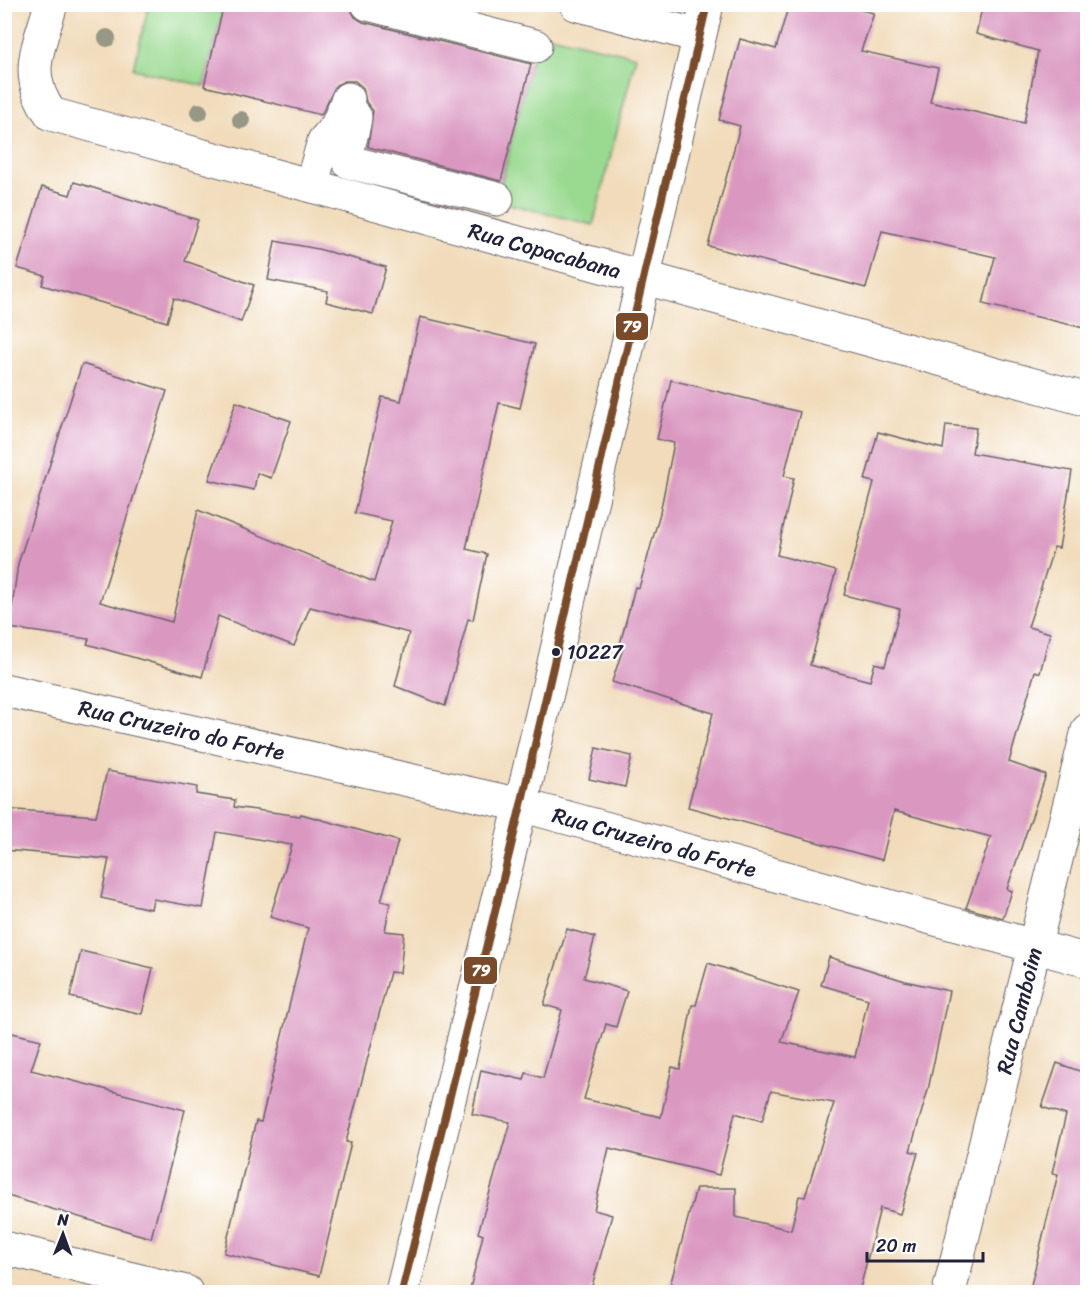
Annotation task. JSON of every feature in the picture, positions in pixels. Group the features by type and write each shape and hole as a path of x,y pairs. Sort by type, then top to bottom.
{"street":[{"name":"Rua Copacabana","path":"51,4 33,69 38,96 51,114 1088,400"},
{"path":"368,4 535,46"},
{"path":"576,4 699,36"},
{"path":"402,1293 521,804 707,4"},
{"path":"311,186 324,141 337,126 348,100 355,117 354,130 347,153 349,162 497,199"},
{"name":"Rua Cruzeiro do Forte","path":"4,690 521,804 1088,962"},
{"name":"Rua Camboim","path":"949,1293 1088,730"},
{"path":"4,1248 186,1293"}],"green space":[{"path":"149,5 224,5 204,86 133,69"},
{"path":"538,33 636,56 593,225 497,201"}],"building":[{"path":"224,4 335,4 350,8 355,17 363,22 531,64 501,181 368,147 373,111 366,102 363,88 355,81 345,81 336,85 321,115 204,86"},
{"path":"789,4 834,4 874,13 861,51 938,68 930,102 1024,123 1038,51 976,34 983,4 1059,4 1088,11 1088,329 983,304 995,257 882,231 866,288 708,246 740,126 719,120 740,39 776,49"},
{"path":"74,182 198,220 185,261 254,285 241,322 174,298 167,322 42,285 45,276 17,268 42,187 70,195"},
{"path":"275,241 318,249 386,267 373,314 326,302 328,291 268,280"},
{"path":"420,317 535,344 520,408 499,403 466,549 487,554 473,620 468,619 445,706 395,686 409,633 310,607 294,646 218,616 202,677 87,644 89,639 9,628 18,564 82,364 167,391 100,602 172,622 198,510 374,582 392,521 355,513 382,397 401,401"},
{"path":"671,380 800,412 784,476 794,478 777,555 836,571 810,665 870,681 875,663 885,666 900,609 844,595 874,482 865,480 878,432 943,449 946,425 976,428 972,453 1072,471 1059,548 1054,547 1028,627 1050,633 1040,673 1035,671 1009,762 1046,775 1007,889 1012,891 1003,918 966,908 991,837 894,811 882,860 688,807 713,713 612,682 624,645 620,644 635,587 639,588 660,513 674,443 657,439"},
{"path":"236,402 291,421 271,478 257,473 254,490 209,480"},
{"path":"596,748 632,756 625,787 589,779"},
{"path":"107,771 197,787 196,794 235,800 234,807 300,816 301,814 398,841 381,901 390,903 385,931 404,933 400,973 390,972 346,1142 351,1143 319,1276 224,1253 256,1121 261,1122 308,928 270,917 292,845 217,832 203,908 153,899 151,909 101,898 109,859 4,850 4,809 96,816"},
{"path":"567,929 595,937 584,978 627,991 616,1027 606,1024 584,1099 661,1117 672,1067 680,1069 692,1005 696,1005 708,963 799,992 781,1042 855,1057 868,999 821,985 829,957 905,981 949,991 928,1090 910,1151 918,1153 900,1214 880,1208 859,1293 668,1293 696,1188 736,1188 736,1217 791,1230 799,1196 805,1197 834,1103 771,1091 762,1121 735,1113 719,1175 609,1148 594,1210 612,1215 590,1293 469,1293 483,1235 478,1233 510,1122 472,1114 481,1070 524,1080 526,1073 543,1078 562,1010 544,1005"},
{"path":"81,951 153,968 142,1014 70,997"},
{"path":"4,1031 41,1040 31,1070 185,1110 151,1238 4,1195"},
{"path":"1057,1063 1088,1074 1088,1293 1029,1293 1058,1174 1052,1173 1066,1115 1042,1107"}],"transit line":[{"name":"79","path":"402,1292 521,805 707,4"}],"place":[{"name":"10227","path":"556,652"}]}
